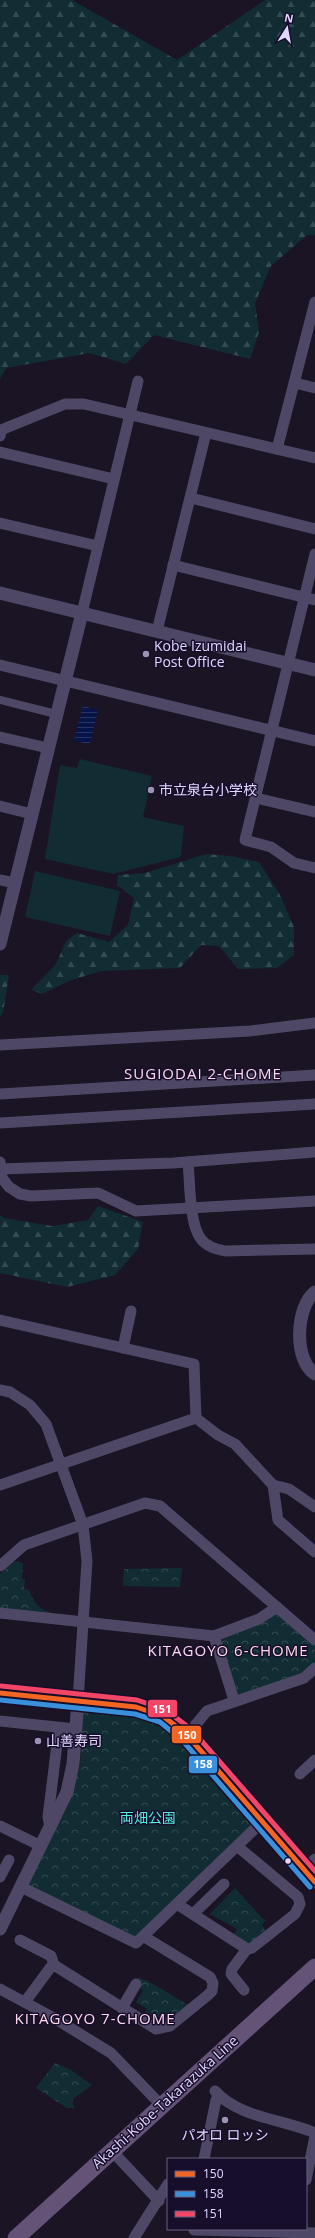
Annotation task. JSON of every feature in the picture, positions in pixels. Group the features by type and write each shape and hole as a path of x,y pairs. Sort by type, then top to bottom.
{"main road":[{"name":"Akashi-Kobe-Takarazuka Line","path":"16,2238 315,1967"}],"street":[{"path":"277,449 315,302"},
{"path":"0,944 138,381"},
{"path":"295,383 315,388"},
{"path":"0,436 2,430 65,404 84,404 315,458"},
{"path":"157,631 206,433"},
{"path":"0,452 114,479"},
{"path":"190,498 315,529"},
{"path":"0,523 98,546"},
{"path":"315,554 310,599 288,664 245,840 271,847 294,863 315,868"},
{"path":"173,565 310,599"},
{"path":"0,594 315,670"},
{"path":"0,665 315,741"},
{"path":"0,700 56,714"},
{"path":"0,737 48,748"},
{"path":"256,798 315,812"},
{"path":"0,806 32,814"},
{"path":"0,880 15,883"},
{"path":"0,1046 250,1031 315,1023"},
{"path":"0,1094 315,1075"},
{"path":"0,1123 315,1104"},
{"path":"315,1152 188,1162 0,1165 2,1178 9,1187 20,1194 31,1196 98,1193 136,1211 315,1200"},
{"path":"188,1162 196,1228 200,1238 214,1249 225,1252 315,1248"},
{"path":"315,1292 304,1306 300,1323 300,1342 304,1360 315,1374"},
{"path":"123,1348 131,1311"},
{"path":"0,1320 194,1364 196,1418"},
{"path":"0,1390 10,1392 30,1405 46,1424 62,1464 83,1525 87,1561 73,1764 67,1792 0,1929"},
{"path":"0,1485 196,1418"},
{"path":"196,1418 218,1435 235,1444 273,1485 289,1489 315,1507"},
{"path":"273,1485 278,1520 315,1552"},
{"path":"0,1566 24,1545 145,1503 160,1506 315,1640"},
{"path":"0,1613 214,1636 259,1619 277,1607"},
{"path":"214,1636 234,1700"},
{"path":"187,1735 207,1711 234,1700 304,1678 315,1668"},
{"path":"0,1693 145,1710 162,1716 187,1735 315,1882"},
{"path":"0,1721 75,1729"},
{"path":"50,1827 48,1817 59,1728"},
{"path":"300,1774 315,1760"},
{"path":"21,1887 136,1943 263,1821"},
{"path":"0,1826 41,1846"},
{"path":"237,1846 292,1891 298,1897 300,1904 295,1914 252,1948 247,1949 232,1969 231,1974 244,1990"},
{"path":"304,1868 315,1859"},
{"path":"0,1877 9,1860"},
{"path":"193,1914 224,1884"},
{"path":"177,1904 247,1949"},
{"path":"20,1940 51,1956 54,1965 156,2029 166,2028 212,1990 214,1983 210,1977 143,1936"},
{"path":"25,2002 50,1968 54,1965"},
{"path":"122,2008 136,1984"},
{"path":"0,1989 110,2052 161,2105"},
{"path":"204,2158 217,2093 226,2102 256,2116 296,2124 315,2133"},
{"path":"307,2175 315,2136"},
{"path":"112,2151 159,2201"},
{"path":"134,2238 159,2201 167,2186"},
{"path":"215,2230 315,2234"}],"green space":[{"path":"0,0 72,0 177,60 265,0 315,0 315,235 307,235 271,266 255,303 259,332 250,359 154,335 126,364 90,353 6,368 0,379"},
{"path":"80,759 152,776 143,817 184,826 181,857 113,874 45,859 60,765 77,768"},
{"path":"206,854 230,856 259,862 280,895 294,927 294,955 277,968 238,969 219,946 201,945 180,968 101,971 69,981 42,994 31,990 56,964 66,941 77,933 109,942 128,925 134,898 117,885 118,875 145,873"},
{"path":"35,871 120,891 110,936 25,917"},
{"path":"0,975 9,975 3,1013 0,1016"},
{"path":"98,1206 143,1222 138,1249 115,1275 67,1287 0,1273 0,1215 4,1218 52,1226 88,1220"},
{"path":"13,1561 23,1563 22,1579 25,1579 24,1589 29,1590 35,1603 45,1611 55,1614 0,1610 0,1574"},
{"path":"182,1568 180,1587 123,1586 124,1569"},
{"path":"277,1610 315,1644 315,1665 303,1676 241,1695 235,1692 219,1644 223,1637"},
{"name":"両畑公園","path":"83,1710 135,1715 164,1725 186,1741 256,1822 137,1938 26,1885 69,1804 80,1766"},
{"path":"235,1888 262,1918 266,1920 262,1925 267,1933 251,1945 232,1937 237,1929 210,1914"},
{"path":"139,1978 148,1981 190,2006 168,2023 158,2024 151,2021 143,2016 147,2009 136,2002 143,1990 137,1982"},
{"path":"55,2063 71,2070 92,2085 74,2098 72,2102 75,2108 67,2108 36,2088"}],"shaded area":[{"path":"83,706 98,710 90,744 74,741"}],"transit line":[{"name":"151","path":"1,1686 137,1700 166,1710 192,1730 315,1871"},
{"name":"150","path":"0,1693 136,1707 163,1716 187,1735 315,1882"},
{"name":"158","path":"0,1700 135,1714 160,1722 182,1740 310,1887"}],"place":[{"name":"Kobe Izumidai Post Office","path":"146,654"},
{"name":"市立泉台小学校","path":"151,790"},
{"name":"山善寿司","path":"38,1741"},
{"name":"パオロ ロッシ","path":"225,2120"}],"district":[{"name":"SUGIODAI 2-CHOME","path":"203,1074"},
{"name":"KITAGOYO 6-CHOME","path":"228,1651"},
{"name":"KITAGOYO 7-CHOME","path":"95,2019"}]}
